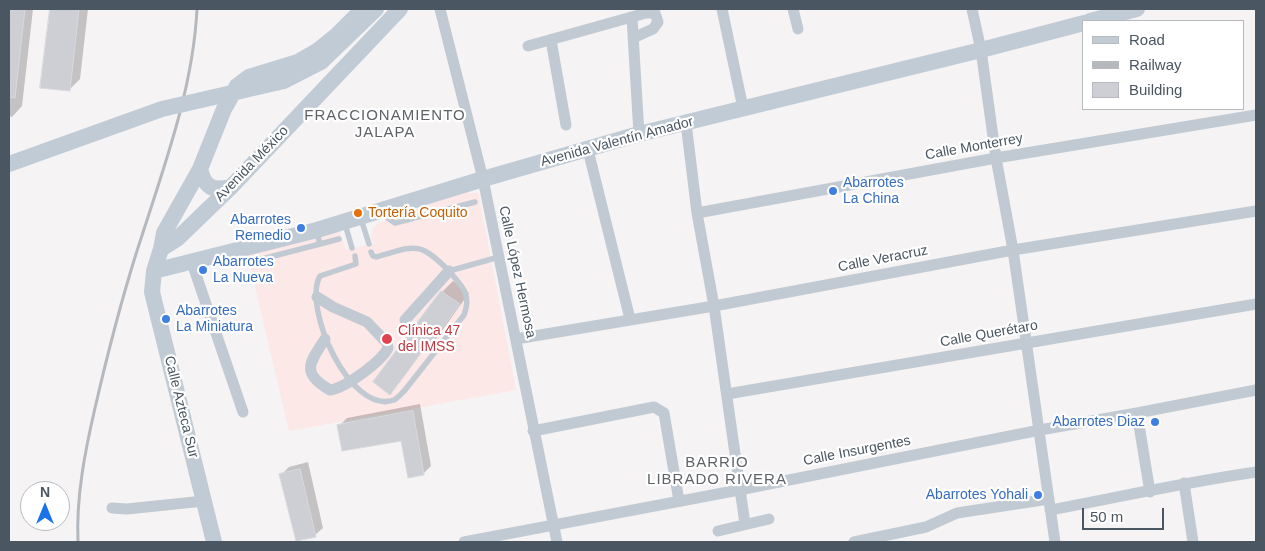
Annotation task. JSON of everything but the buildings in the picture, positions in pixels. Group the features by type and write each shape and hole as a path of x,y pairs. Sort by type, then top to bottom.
{"street":[{"path":"154,271 164,233 200,169 224,109 236,86 249,76 298,62 317,51 337,35 363,9"},
{"path":"9,164 162,109 284,80 321,62 376,9"},
{"name":"Avenida México","path":"161,249 177,239 231,187 400,9"},
{"name":"Calle López Hermosa","path":"440,9 483,179 556,542"},
{"path":"722,9 743,108"},
{"path":"793,9 798,29"},
{"path":"972,9 981,50 996,158 1014,250 1055,542"},
{"path":"1094,20 1137,9"},
{"path":"528,46 646,14 656,14 658,22 653,29 633,38"},
{"path":"632,18 639,134"},
{"name":"Avenida Valentín Amador","path":"154,271 318,237 344,222 639,134 1082,24"},
{"path":"551,40 566,125"},
{"name":"Calle Monterrey","path":"697,213 996,158 1256,115"},
{"path":"686,123 697,213 714,306 745,524"},
{"path":"588,150 630,319"},
{"path":"200,169 203,181 213,189 219,190 231,187"},
{"name":"Calle Veracruz","path":"516,339 714,306 1014,250 1256,211"},
{"path":"192,263 243,412"},
{"name":"Calle Azteca Sur","path":"154,271 152,292 214,542"},
{"path":"405,320 449,271"},
{"path":"317,298 367,322 387,343 388,348 383,357 361,374 337,389 330,390 313,378 310,370 311,360 325,339"},
{"name":"Calle Querétaro","path":"726,394 1256,304"},
{"name":"Calle Insurgentes","path":"464,542 1256,390"},
{"path":"534,431 654,408 664,413 679,501"},
{"path":"1137,413 1150,492"},
{"path":"854,542 926,527 958,513 1050,505 1150,492 1184,483 1256,472"},
{"path":"1184,483 1193,542"},
{"path":"112,508 127,509 204,501"},
{"path":"718,531 769,519"}],"lane":[{"path":"378,212 395,223 475,202"},
{"path":"360,217 369,244"},
{"path":"344,222 352,248"},
{"path":"262,259 318,237 339,239"},
{"path":"355,256 356,264 320,276 316,286 318,309 325,339 340,368 361,393 374,401 385,402 396,399 405,390 464,315 467,306 467,296 463,287 449,271 433,255 422,249 409,248 376,257 371,252"},
{"path":"449,271 499,257"}],"shaded area":[{"name":"Clínica 47 del IMSS","path":"470,189 469,194 478,192 516,390 289,431 251,269 245,253 337,225 346,250 374,243 371,238 373,228 391,215"}],"railway":[{"path":"78,542 78,508 91,424 125,292 183,102 194,40 197,9"}],"place":[{"name":"Abarrotes La China","path":"833,191"},
{"name":"Tortería Coquito","path":"358,213"},
{"name":"Abarrotes Remedio","path":"301,228"},
{"name":"Abarrotes La Nueva","path":"203,270"},
{"name":"Abarrotes La Miniatura","path":"166,319"},
{"name":"Clínica 47 del IMSS","path":"387,339"},
{"name":"Abarrotes Diaz","path":"1155,422"},
{"name":"Abarrotes Yohali","path":"1038,495"}],"district":[{"name":"FRACCIONAMIENTO JALAPA","path":"385,124"},
{"name":"BARRIO LIBRADO RIVERA","path":"717,472"}]}
